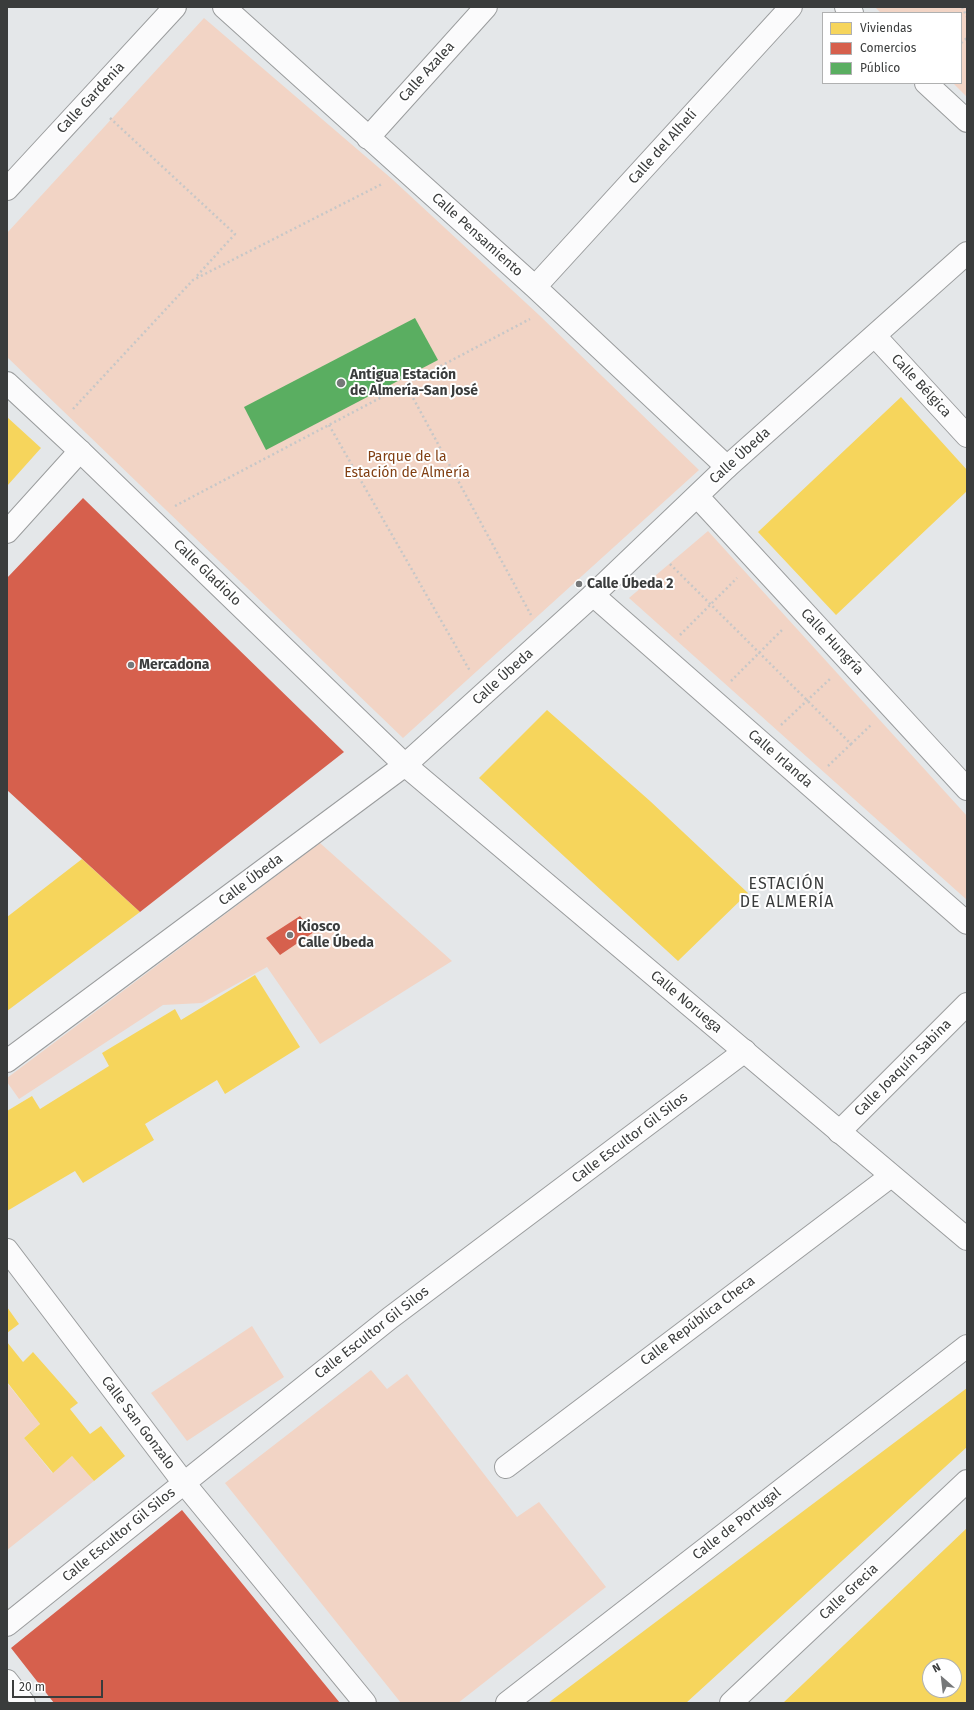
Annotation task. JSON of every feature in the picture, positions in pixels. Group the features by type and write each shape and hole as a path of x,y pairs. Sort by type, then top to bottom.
{"street":[{"name":"Calle Gardenia","path":"7,190 175,7"},
{"name":"Calle Pensamiento","path":"224,7 534,286 727,467"},
{"name":"Calle Azalea","path":"368,138 486,7"},
{"name":"Calle del Alhelí","path":"534,286 790,7"},
{"path":"927,84 967,121"},
{"name":"Calle Úbeda","path":"7,1061 405,765 593,595 727,467 967,253"},
{"name":"Calle Bélgica","path":"875,336 967,436"},
{"name":"Calle Gladiolo","path":"7,384 80,451 405,765"},
{"path":"7,532 80,451"},
{"name":"Calle Hungría","path":"697,496 967,789"},
{"name":"Calle Irlanda","path":"593,595 967,923"},
{"name":"Calle Noruega","path":"405,765 967,1239"},
{"name":"Calle Joaquín Sabina","path":"839,1132 967,1004"},
{"name":"Calle Escultor Gil Silos","path":"7,1625 390,1318 745,1051"},
{"name":"Calle República Checa","path":"506,1467 891,1176"},
{"name":"Calle San Gonzalo","path":"7,1250 184,1483 365,1703"},
{"name":"Calle de Portugal","path":"507,1703 967,1346"},
{"name":"Calle Grecia","path":"731,1703 967,1481"},
{"path":"7,1681 24,1703"}],"path":[{"path":"962,7 967,17"},
{"path":"55,428 235,234 108,116"},
{"path":"193,280 385,182"},
{"path":"173,507 532,318"},
{"path":"406,385 534,620"},
{"path":"329,425 473,675"},
{"path":"670,564 851,744"},
{"path":"676,640 739,576"},
{"path":"727,685 785,626"},
{"path":"776,729 831,678"},
{"path":"823,771 873,724"}],"green space":[{"path":"875,7 967,7 967,97 954,84 962,84 962,12 880,12"},
{"name":"Parque de la Estación de Almería","path":"204,18 392,179 539,315 699,470 403,738 7,357 7,233"},
{"path":"708,531 967,816 967,900 629,598"},
{"path":"320,843 452,961 320,1044 267,967 202,1003 163,1005 19,1099 7,1082 7,1078"},
{"path":"252,1326 284,1377 187,1441 151,1393"},
{"path":"371,1370 387,1389 407,1374 517,1517 539,1502 606,1587 458,1703 401,1703 225,1483"},
{"path":"7,1383 40,1424 24,1438 52,1473 72,1456 94,1481 7,1550"}],"building: Viviendas":[{"path":"901,397 967,470 967,491 836,615 758,532"},
{"path":"7,417 41,448 7,486"},
{"path":"547,710 650,801 748,893 678,961 479,778"},
{"path":"82,859 140,912 7,1011 7,917"},
{"path":"255,975 300,1047 225,1094 217,1080 145,1124 154,1140 83,1183 75,1171 7,1211 7,1111 32,1096 40,1109 109,1066 102,1053 175,1009 181,1020"},
{"path":"7,1307 19,1324 7,1333"},
{"path":"7,1342 23,1362 33,1352 78,1403 70,1409 90,1434 101,1426 125,1456 94,1481 72,1456 53,1473 24,1438 40,1424 7,1382"},
{"path":"967,1388 967,1447 686,1703 548,1703"},
{"path":"967,1528 967,1703 783,1703"}],"building: Comercios":[{"name":"Mercadona","path":"83,498 344,752 140,912 7,790 7,578"},
{"name":"Kiosco Calle Úbeda","path":"300,916 314,932 280,955 266,938"},
{"path":"182,1510 340,1703 54,1703 11,1648"}],"building: Público":[{"name":"Antigua Estación de Almería-San José","path":"415,318 438,360 266,450 244,407"}],"place":[{"name":"Antigua Estación de Almería-San José","path":"341,383"},
{"name":"Calle Úbeda 2","path":"579,584"},
{"name":"Mercadona","path":"131,665"},
{"name":"Kiosco Calle Úbeda","path":"290,935"}],"district":[{"name":"ESTACIÓN DE ALMERÍA","path":"787,894"}]}
